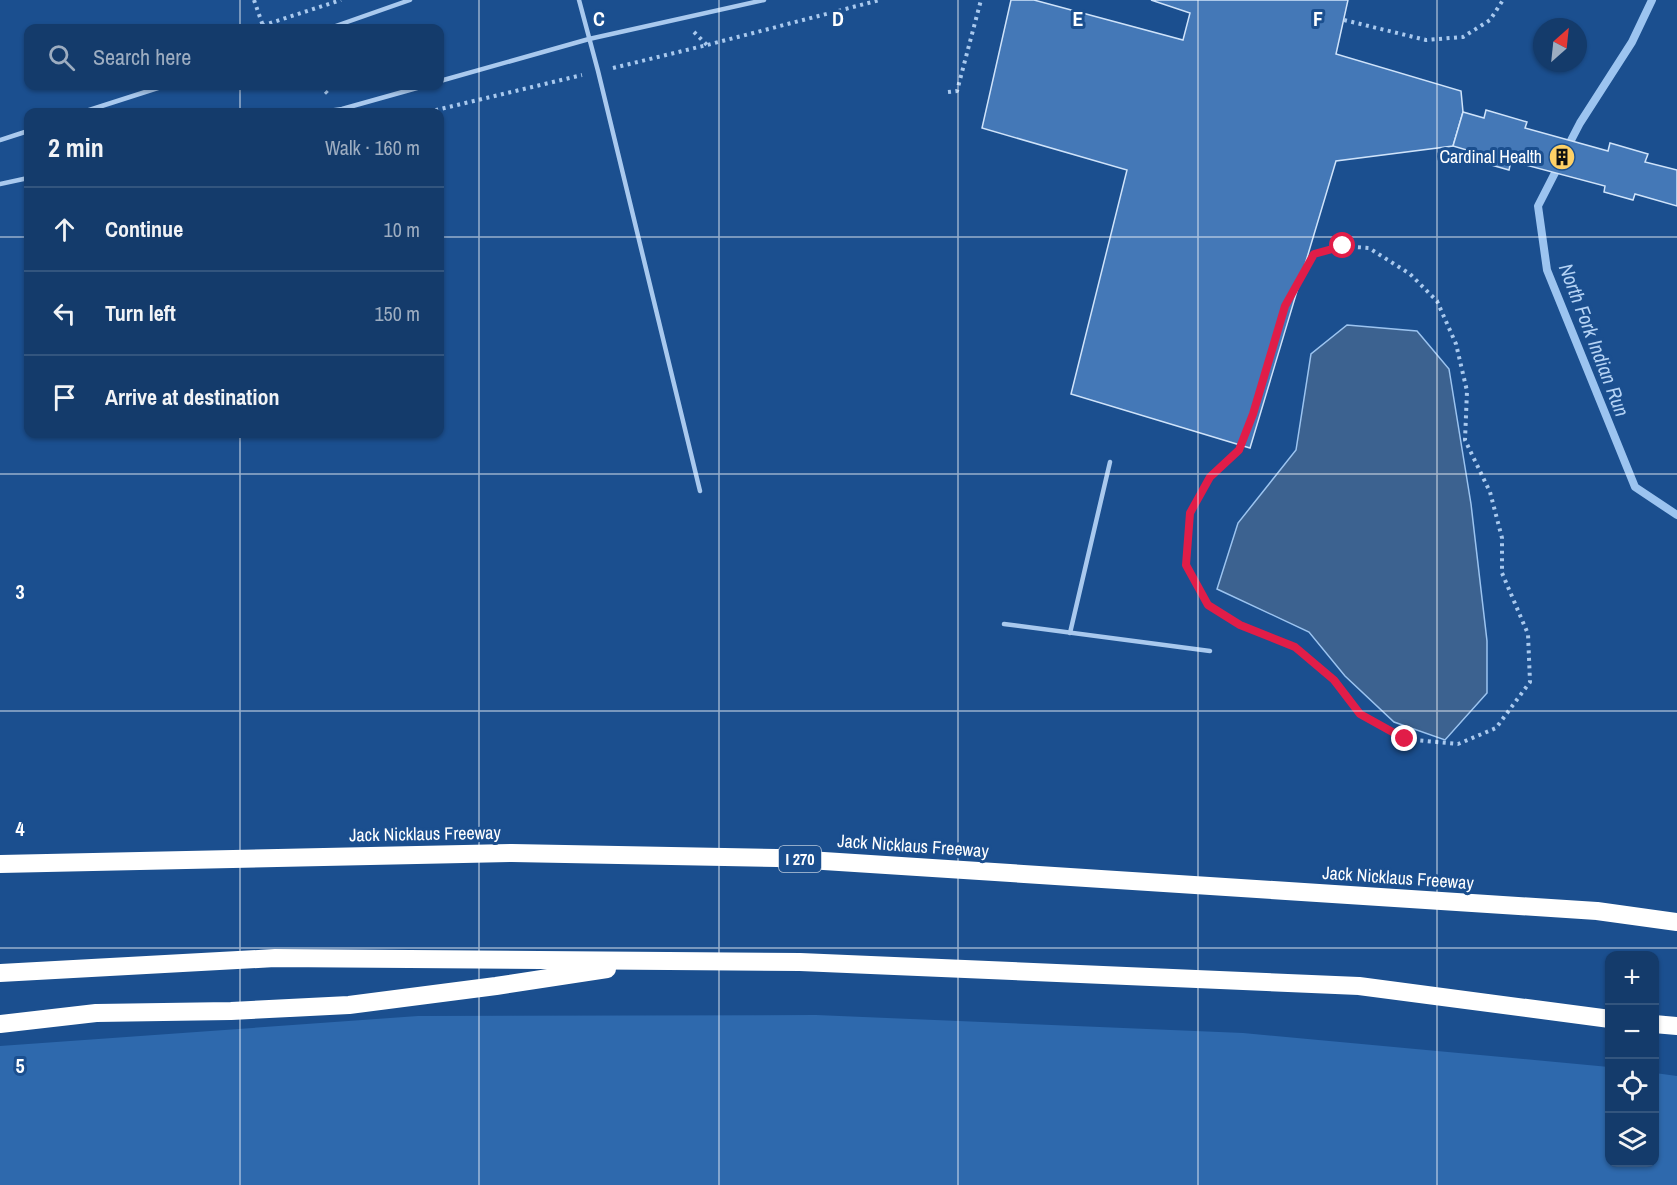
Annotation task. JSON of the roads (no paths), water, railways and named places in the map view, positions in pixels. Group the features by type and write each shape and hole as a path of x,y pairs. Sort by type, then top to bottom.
{"highway":[{"name":"Jack Nicklaus Freeway","path":"0,864 512,853 777,858 1598,911 1677,922"},
{"path":"0,973 275,958 800,962 1359,986 1605,1018"},
{"path":"0,1024 96,1013 231,1011 349,1005 661,961"},
{"path":"1659,1024 1677,1026"}],"lane":[{"path":"341,24 410,0"},
{"path":"579,0 700,491"},
{"path":"444,80 589,39 764,0"},
{"path":"95,108 152,90"},
{"path":"346,108 410,90"},
{"path":"0,140 24,132"},
{"path":"0,184 24,179"},
{"path":"1070,633 1110,462"},
{"path":"1004,624 1210,651"}],"waterway":[{"name":"North Fork Indian Run","path":"1566,150 1580,123 1632,42 1652,0"},
{"name":"North Fork Indian Run","path":"1559,165 1538,206 1547,270 1635,487 1677,515"}],"place":[{"name":"Cardinal Health","path":"1562,157"}]}
